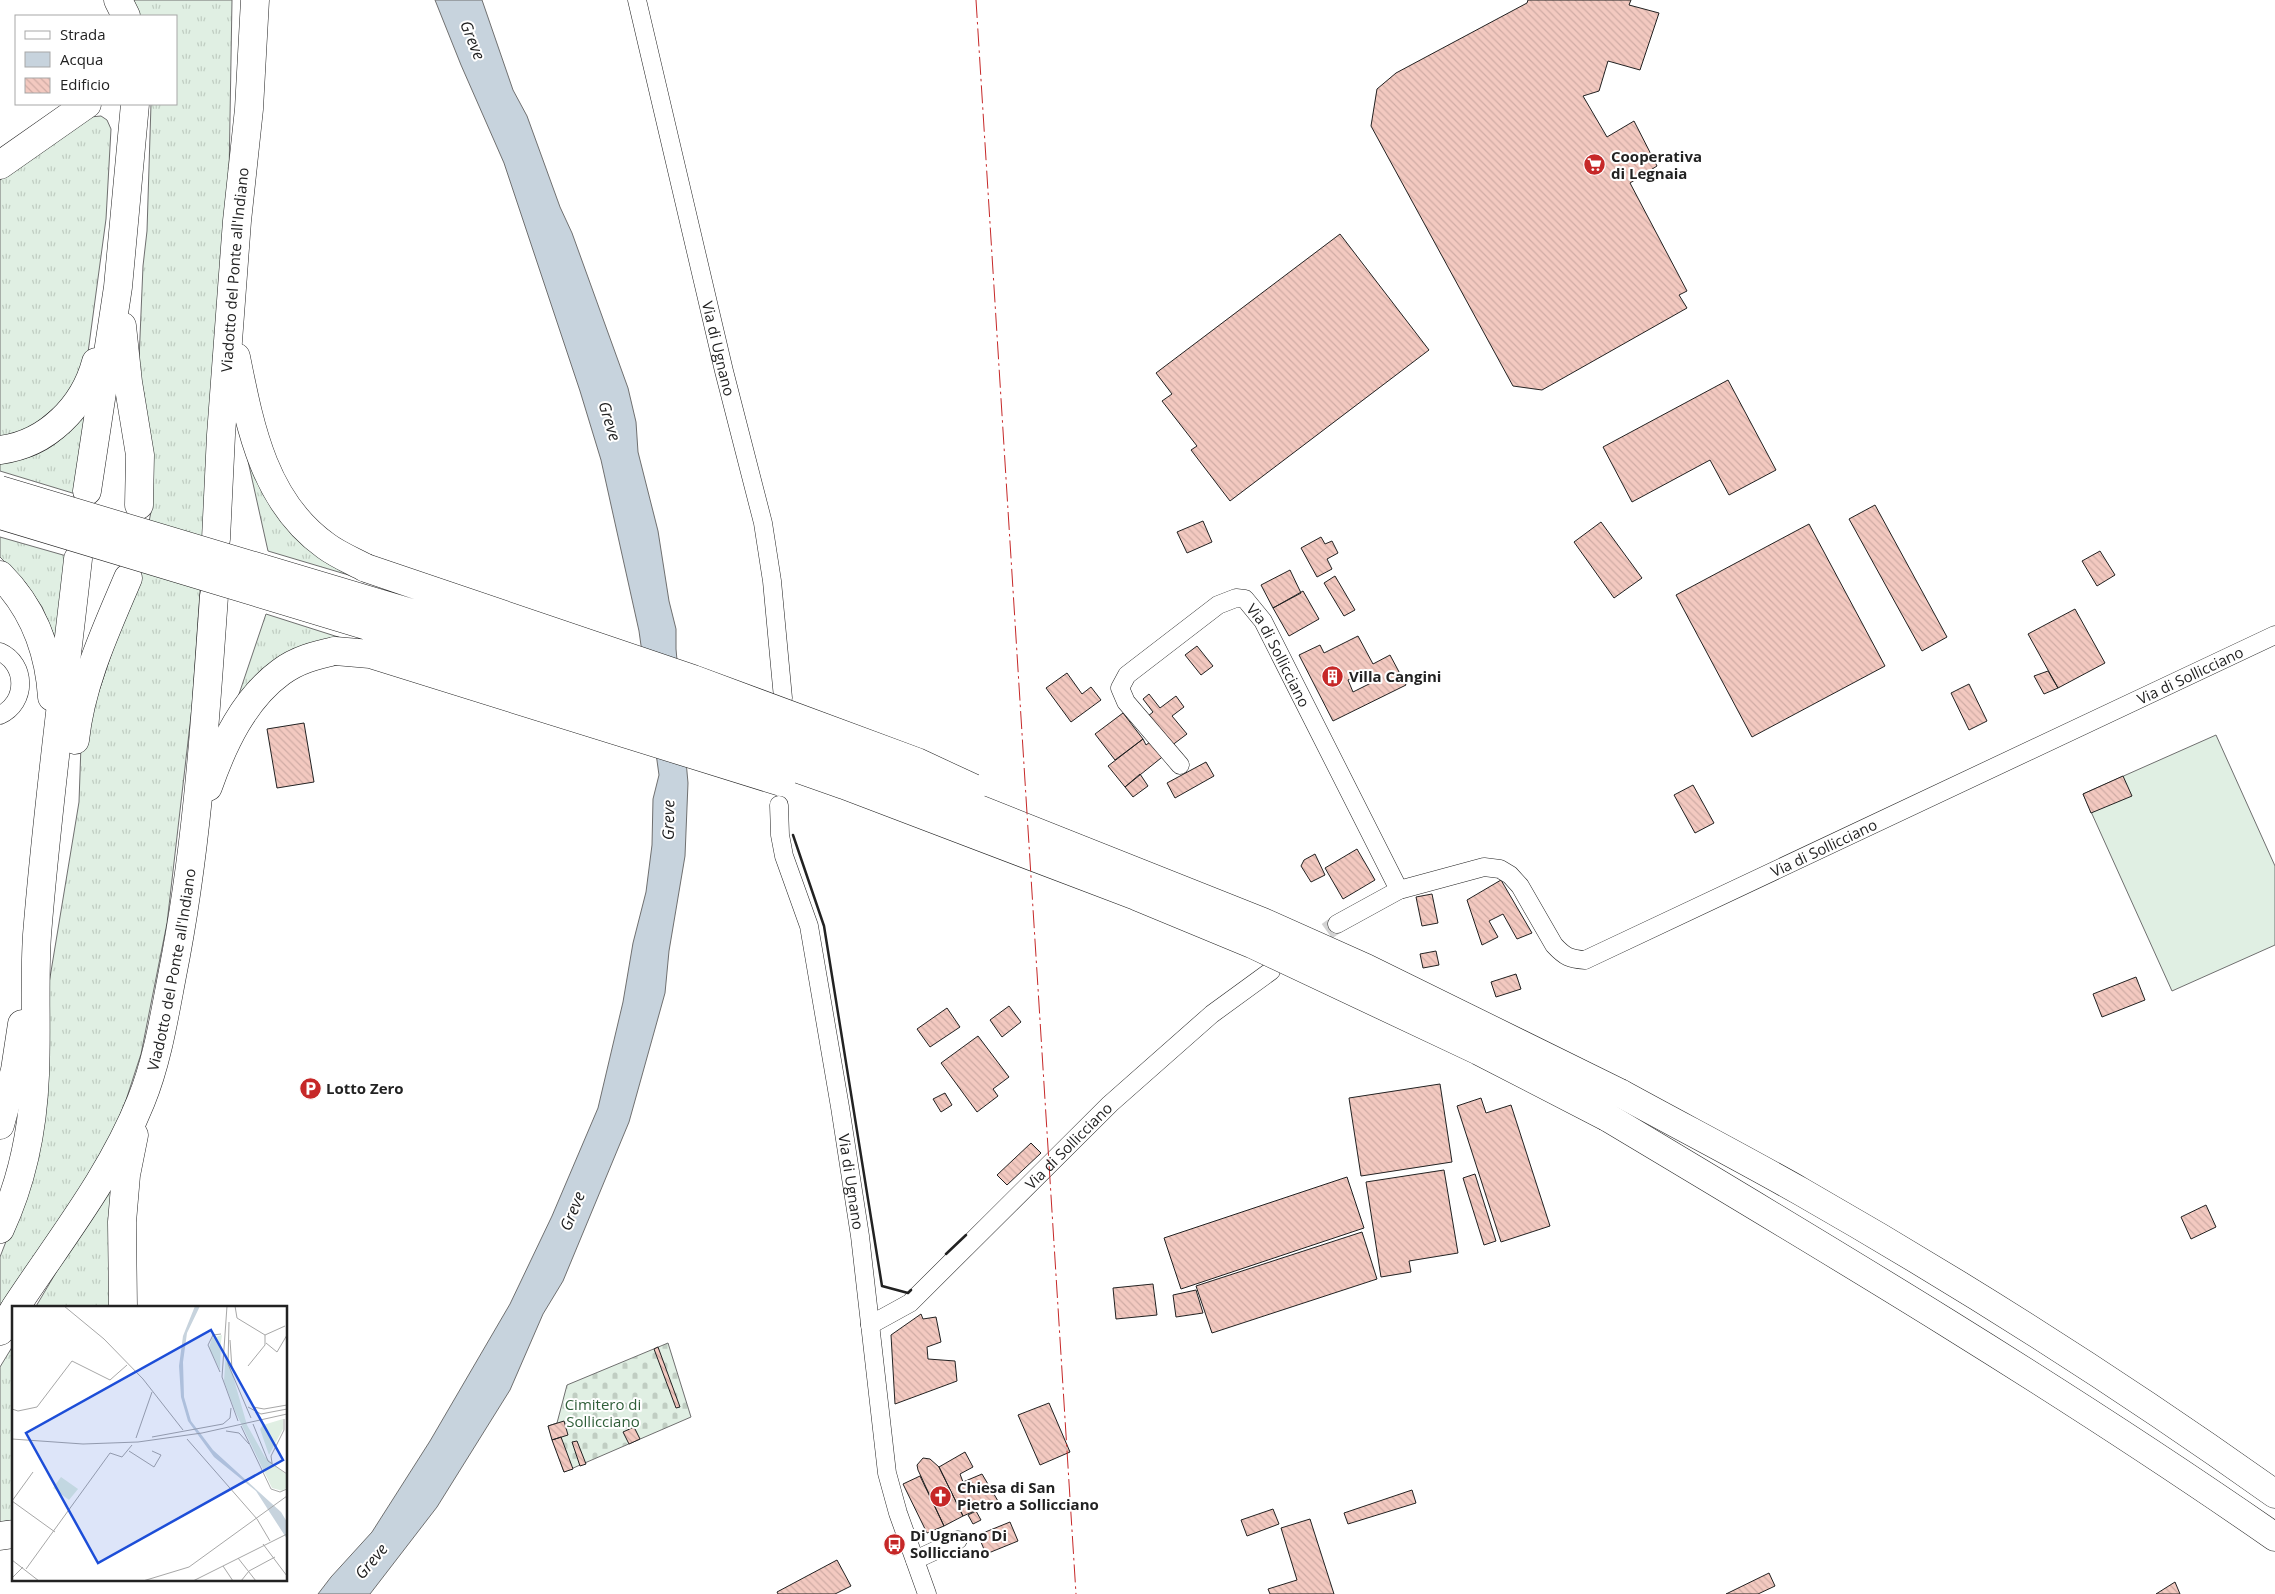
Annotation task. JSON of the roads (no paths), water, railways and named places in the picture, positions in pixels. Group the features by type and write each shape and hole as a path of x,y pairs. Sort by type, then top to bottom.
{"highway":[{"path":"118,0 120,15"},
{"path":"118,0 126,15"},
{"name":"Viadotto del Ponte all'Indiano","path":"216,539 221,435 237,221 249,109 254,0"},
{"path":"0,165 86,105"},
{"path":"87,491 118,287 135,105"},
{"path":"0,450 15,448 45,433 67,415 81,398 95,367 118,287"},
{"path":"118,287 128,382 140,456 139,505"},
{"path":"229,327 250,426 269,478 293,513 314,537 333,550 366,568 693,679 917,762 1257,933 1607,1117 1986,1346 2182,1473 2275,1537"},
{"path":"0,490 438,621 660,693 848,757 1257,933"},
{"path":"0,515 440,648 613,704 844,785 1136,896 1366,968 1620,1093 1800,1191 2006,1314 2202,1442 2275,1494"},
{"path":"0,1125 15,1070 37,936 78,559"},
{"path":"0,575 32,618 48,661 52,702 50,813"},
{"path":"0,1229 9,1207 26,1148 56,929 78,715 98,649 128,578"},
{"name":"Viadotto del Ponte all'Indiano","path":"16,1306 96,1186 121,1143 141,1100 161,1031 182,924 197,816 214,596"},
{"path":"197,816 216,762 238,720 281,672 299,661 335,651 370,654 776,780 959,846 1257,933"},
{"path":"35,1077 37,936"},
{"path":"124,1306 123,1212 126,1175 141,1100"},
{"name":"Viadotto del Ponte all'Indiano","path":"0,1331 12,1312"}],"street":[{"name":"Via di Ugnano","path":"637,0 721,361 763,523 772,581 784,698"},
{"name":"Via di Sollicciano","path":"1180,765 1126,702 1120,688 1127,675 1218,605 1236,598 1245,599 1263,621 1399,890"},
{"name":"Via di Sollicciano","path":"1337,924 1399,890 1484,867 1500,869 1510,875 1520,886 1554,945 1561,953 1572,960 1585,960 2275,635"},
{"path":"0,715 14,705 20,694 21,683 19,672 14,662 2,652"},
{"name":"Via di Ugnano","path":"779,805 780,835 784,856 808,920 818,975 860,1236 887,1472 898,1513 927,1594"},
{"name":"Via di Sollicciano","path":"870,1325 910,1303 1110,1104 1212,1014 1271,971"},
{"path":"915,1560 958,1540"}],"water":[{"name":"Greve","path":"435,0 482,0 513,90 527,116 628,388 636,422 638,452 658,531 669,601 676,629 676,649 688,783 685,856 669,951 665,993 629,1122 563,1281 543,1314 510,1390 437,1507 370,1594 318,1594 372,1532 430,1441 510,1304 552,1216 598,1108 623,1002 633,943 646,892 652,845 653,799 659,775 639,631 601,460 504,163"}],"tunnel":[{"path":"1305,947 1337,924"}],"place":[{"name":"Cooperativa di Legnaia","path":"1595,165"},
{"name":"Villa Cangini","path":"1333,676"},
{"name":"Lotto Zero","path":"310,1088"},
{"name":"Chiesa di San Pietro a Sollicciano","path":"941,1496"},
{"name":"Di Ugnano Di Sollicciano","path":"894,1544"}],"park label":[{"name":"Cimitero di Sollicciano","path":"603,1412"}]}
